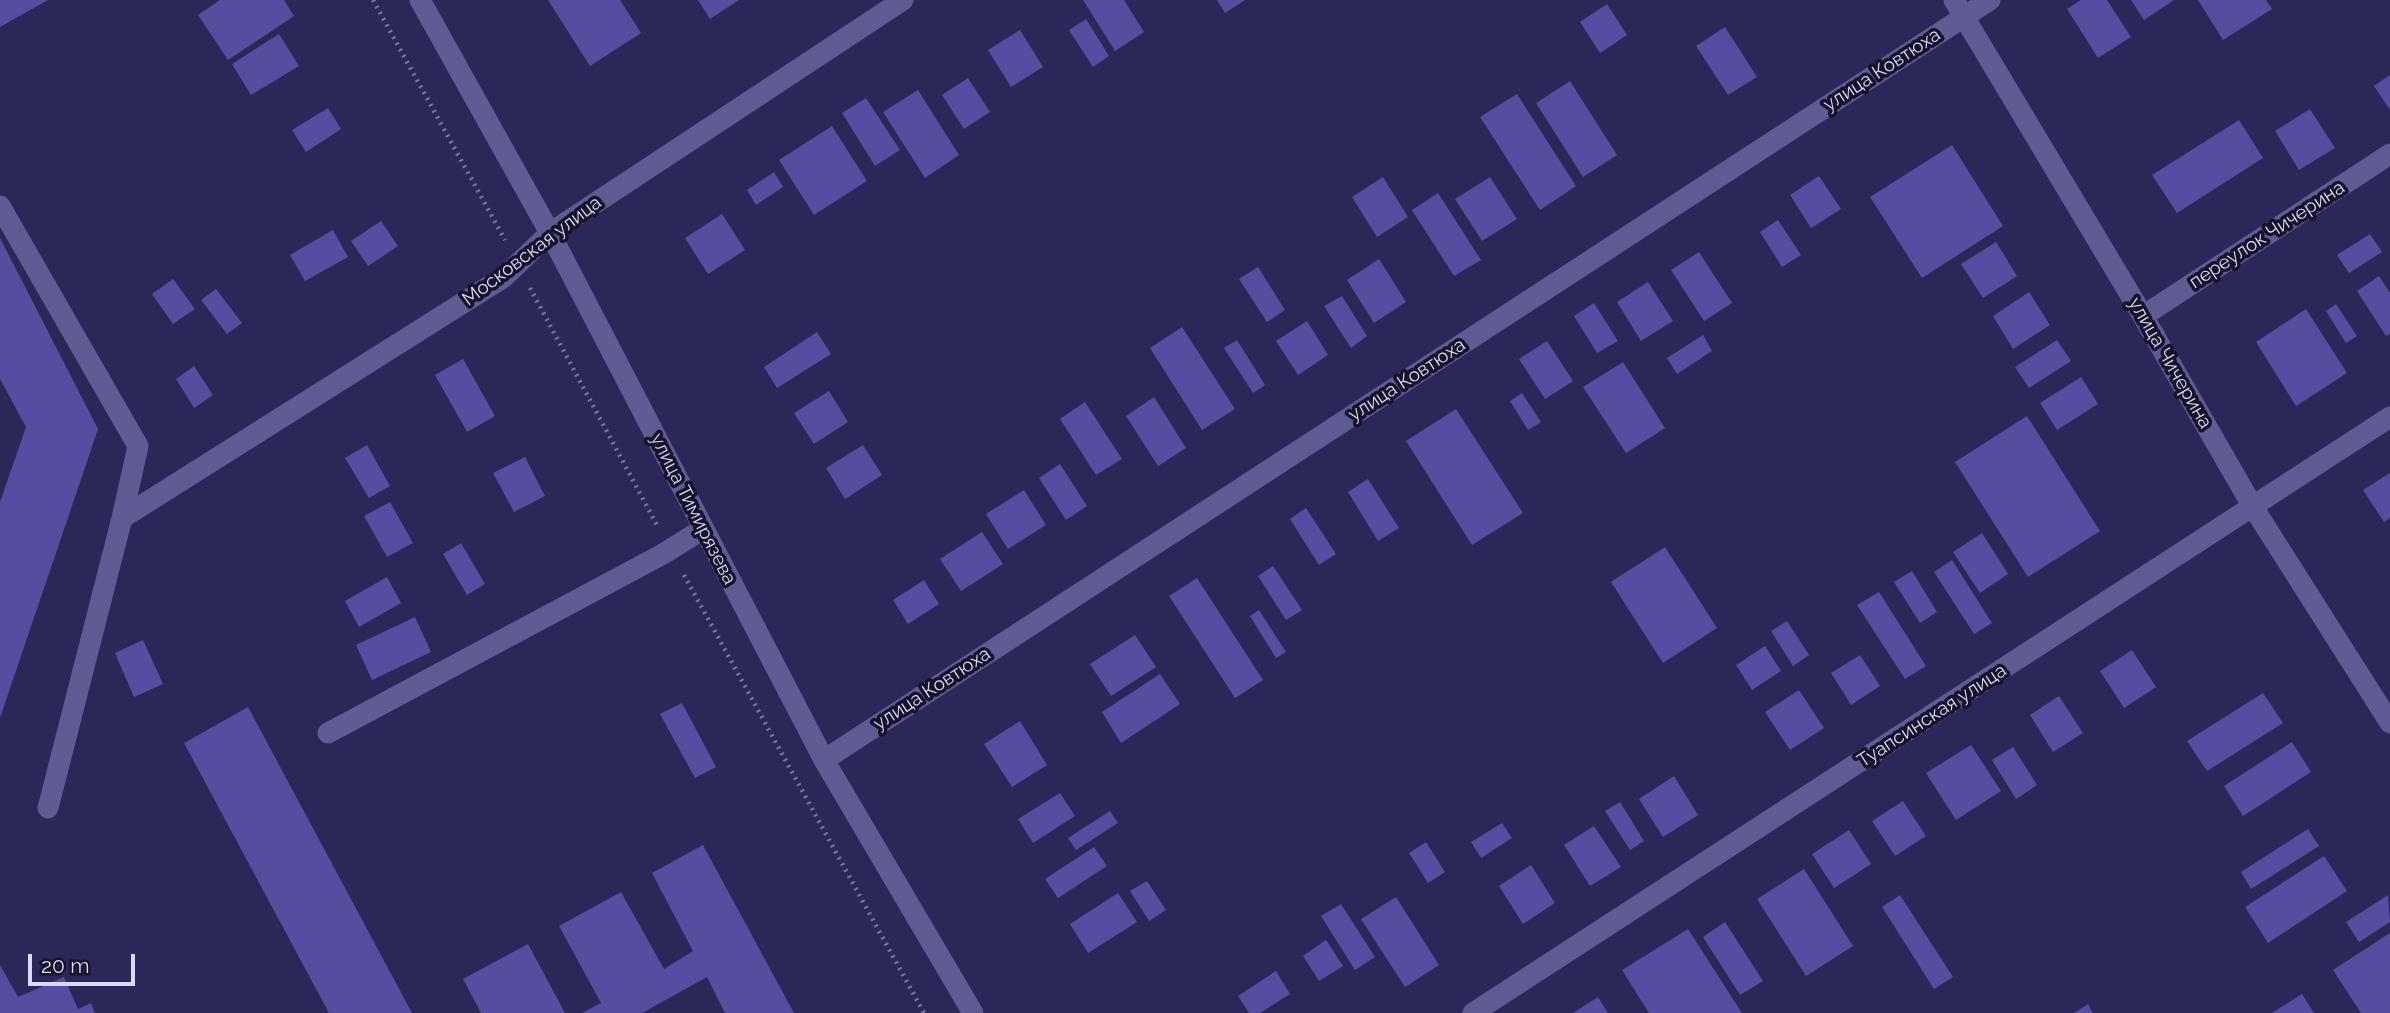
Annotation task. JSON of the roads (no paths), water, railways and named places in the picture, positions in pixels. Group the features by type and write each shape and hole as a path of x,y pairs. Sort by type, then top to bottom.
{"street":[{"name":"улица Тимирязева","path":"420,0 550,233 824,760 973,1013"},
{"name":"Московская улица","path":"122,518 504,277 550,233 903,0"},
{"name":"улица Ковтюха","path":"824,760 1959,8 1990,0"},
{"name":"улица Чичерина","path":"1959,8 2143,316 2253,508 2390,723"},
{"name":"переулок Чичерина","path":"2143,316 2390,154"},
{"path":"0,206 138,446 48,808"},
{"name":"Туапсинская улица","path":"1473,1013 2390,417"},
{"path":"328,733 704,529"}]}
